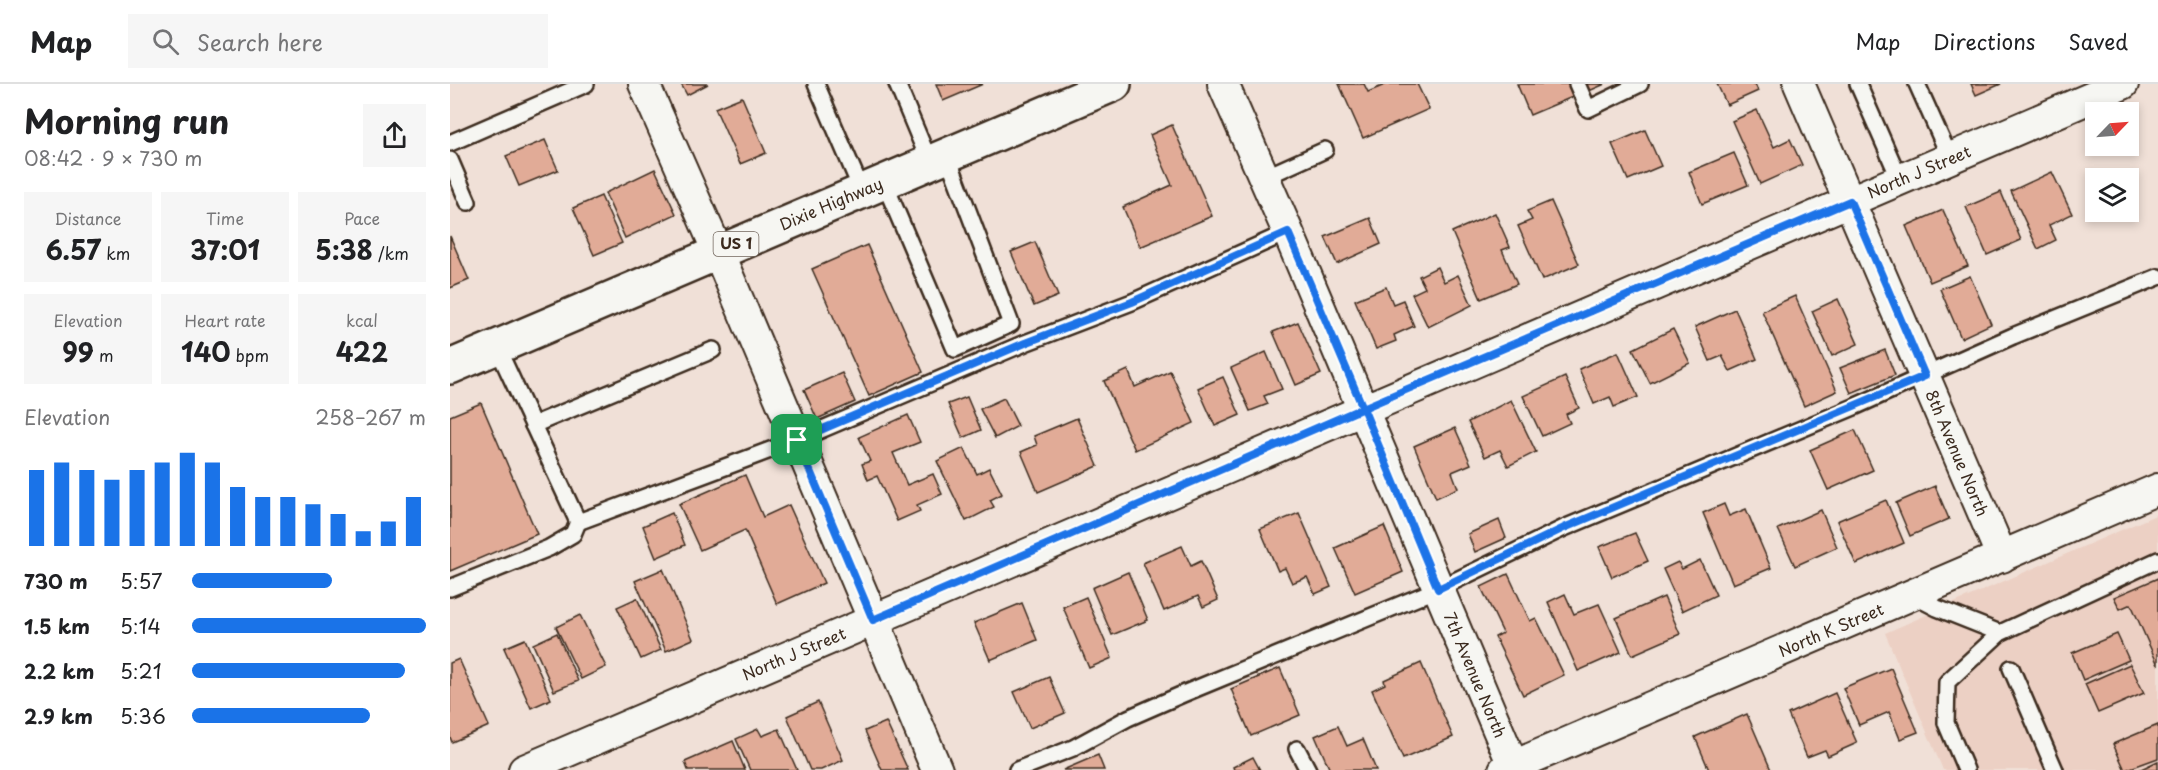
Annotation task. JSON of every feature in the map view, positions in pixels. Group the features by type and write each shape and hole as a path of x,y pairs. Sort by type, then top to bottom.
{"main road":[{"name":"Dixie Highway","path":"450,367 1114,84"}],"street":[{"path":"644,84 718,252 937,770"},
{"name":"7th Avenue North","path":"1223,84 1363,408 1511,769"},
{"name":"8th Avenue North","path":"1799,84 2002,556"},
{"name":"North J Street","path":"524,770 1363,408 2123,84"},
{"name":"North K Street","path":"1511,769 2158,489"}],"lane":[{"path":"450,143 586,84"},
{"path":"816,84 873,186 955,349 1011,324 939,159 897,84"},
{"path":"1577,84 1588,109 1641,84"},
{"path":"1858,84 1900,180"},
{"path":"1917,84 1950,158"},
{"path":"1263,178 1325,150"},
{"path":"450,160 468,202"},
{"path":"450,588 549,548 573,534 578,522 797,440 1025,343 1132,302 1288,232"},
{"path":"1017,770 1073,748 1128,718 1183,694 1438,589 1564,528 1925,376 2013,336 2158,277"},
{"path":"497,347 578,522"},
{"path":"533,425 713,350"},
{"path":"1966,770 1946,723 1947,682 2000,633 2158,560"},
{"path":"1912,595 1937,608 2000,633"},
{"path":"2011,668 2055,770"},
{"path":"1298,749 1308,770"}],"shaded area":[{"path":"2158,514 2158,770 1943,770 1885,633"}],"building":[{"path":"681,84 708,84 687,95"},
{"path":"936,84 983,84 943,101"},
{"path":"1339,84 1364,84 1368,92 1387,84 1417,84 1429,109 1363,138"},
{"path":"1517,84 1572,84 1577,95 1530,115"},
{"path":"1586,84 1605,84 1589,91"},
{"path":"1717,84 1755,84 1758,91 1727,105"},
{"path":"1971,84 2001,84 1976,95"},
{"path":"742,97 766,153 740,164 715,108"},
{"path":"1757,110 1774,147 1790,139 1802,165 1760,184 1732,121"},
{"path":"1172,125 1212,216 1140,247 1123,207 1172,185 1150,135"},
{"path":"1645,130 1661,166 1628,180 1612,144"},
{"path":"545,140 558,170 519,186 506,156"},
{"path":"1734,153 1748,185 1702,204 1689,172"},
{"path":"655,169 676,214 625,238 605,193"},
{"path":"2052,172 2072,214 2049,225 2056,240 2038,249 2011,191"},
{"path":"2001,192 2021,240 1987,255 1966,207"},
{"path":"601,196 622,243 594,255 573,208"},
{"path":"1551,201 1579,264 1542,280 1518,226 1532,220 1527,211"},
{"path":"1943,210 1968,266 1930,282 1906,226"},
{"path":"1495,213 1510,247 1502,250 1517,284 1481,299 1452,232"},
{"path":"1370,218 1381,244 1337,264 1325,237"},
{"path":"450,236 469,280 450,288"},
{"path":"1035,242 1058,296 1034,306 1011,252"},
{"path":"867,245 923,372 869,396 812,269"},
{"path":"1437,267 1444,282 1458,275 1472,305 1428,327 1412,294 1425,288 1419,276"},
{"path":"1970,276 1991,324 1961,338 1940,289"},
{"path":"1386,287 1393,304 1403,300 1414,326 1394,335 1396,341 1376,349 1355,300"},
{"path":"1795,296 1837,391 1804,406 1762,311"},
{"path":"1838,299 1858,344 1832,356 1812,311"},
{"path":"1735,309 1757,359 1730,371 1722,356 1710,361 1695,327"},
{"path":"1298,322 1321,374 1296,385 1273,332"},
{"path":"1673,329 1690,363 1650,383 1633,349"},
{"path":"1885,350 1895,375 1851,393 1840,368"},
{"path":"1266,352 1282,389 1264,396 1268,404 1250,411 1231,368"},
{"path":"1618,352 1638,397 1614,407 1610,397 1594,404 1579,369"},
{"path":"1128,370 1135,387 1170,371 1194,423 1135,450 1104,381"},
{"path":"842,373 855,402 817,419 804,390"},
{"path":"1223,377 1240,415 1215,426 1198,388"},
{"path":"1565,377 1579,408 1566,414 1570,423 1542,436 1523,396"},
{"path":"967,397 981,430 963,438 948,404"},
{"path":"1004,398 1018,426 995,438 980,409"},
{"path":"1511,400 1536,452 1508,466 1500,450 1485,457 1468,422"},
{"path":"481,403 537,534 450,571 450,416"},
{"path":"908,415 920,442 893,453 907,485 933,474 942,494 917,505 920,511 897,521 877,476 868,480 862,464 870,461 859,437"},
{"path":"1077,418 1098,466 1038,492 1021,452 1037,445 1034,436"},
{"path":"1455,428 1471,464 1452,472 1458,488 1436,498 1414,446"},
{"path":"1855,430 1873,470 1828,490 1810,450"},
{"path":"964,448 977,474 989,468 1002,494 990,500 994,507 966,521 937,461"},
{"path":"745,475 763,517 789,505 824,583 777,604 745,530 700,550 679,504"},
{"path":"1935,486 1949,519 1910,536 1896,503"},
{"path":"1886,500 1904,543 1856,564 1837,521"},
{"path":"1724,504 1729,516 1746,509 1771,568 1733,584 1703,513"},
{"path":"1821,510 1837,547 1795,566 1778,529"},
{"path":"672,513 685,545 656,558 643,526"},
{"path":"1299,513 1331,587 1315,594 1307,577 1292,583 1285,568 1278,571 1260,529"},
{"path":"1499,520 1506,538 1475,552 1468,534"},
{"path":"1384,526 1403,572 1355,593 1335,548"},
{"path":"1635,533 1648,561 1612,577 1599,547"},
{"path":"1182,546 1191,566 1201,561 1218,600 1203,607 1198,596 1164,611 1143,563"},
{"path":"1700,560 1716,595 1682,611 1663,569 1678,562 1682,569"},
{"path":"663,569 693,639 666,651 635,581"},
{"path":"1128,572 1148,620 1112,635 1092,588"},
{"path":"1508,574 1530,621 1536,618 1564,675 1523,695 1495,637 1503,633 1481,587"},
{"path":"2158,578 2158,665 2131,604 2120,609 2114,597"},
{"path":"1565,594 1574,614 1599,604 1621,652 1578,671 1548,602"},
{"path":"1086,597 1112,658 1089,668 1063,607"},
{"path":"1664,597 1680,634 1632,655 1616,618"},
{"path":"637,598 661,650 641,659 617,607"},
{"path":"1022,603 1037,640 990,660 974,623"},
{"path":"580,615 606,667 581,679 556,627"},
{"path":"557,633 578,681 554,691 533,644"},
{"path":"2117,634 2129,660 2083,680 2072,653"},
{"path":"525,639 551,699 531,708 504,648"},
{"path":"459,659 489,726 452,742 450,737 450,663"},
{"path":"1421,663 1453,737 1403,759 1372,690 1385,684 1384,680"},
{"path":"2130,664 2144,693 2098,713 2085,684"},
{"path":"1280,668 1300,715 1251,736 1231,689"},
{"path":"1891,668 1918,732 1900,739 1889,712 1859,725 1843,688"},
{"path":"1049,677 1065,713 1030,728 1014,692"},
{"path":"1835,693 1857,743 1828,756 1825,750 1807,757 1788,714"},
{"path":"818,702 843,760 821,770 810,770 787,716"},
{"path":"1747,714 1771,770 1709,770 1695,737"},
{"path":"886,722 908,770 882,770 865,731"},
{"path":"2158,725 2158,758 2125,770 2113,744"},
{"path":"1338,726 1347,746 1363,739 1376,770 1330,770 1315,736"},
{"path":"758,729 762,736 779,729 797,770 750,770 736,739"},
{"path":"733,741 745,770 688,770 685,762"},
{"path":"1098,755 1104,770 1063,770"},
{"path":"1253,757 1260,770 1234,770 1233,767"},
{"path":"2158,761 2158,770 2139,770"}],"route":[{"path":"797,440 873,620 1363,408 1438,589 1564,528 1925,376 1850,201 1363,408 1288,232 1132,302 1025,343 797,440"}]}
